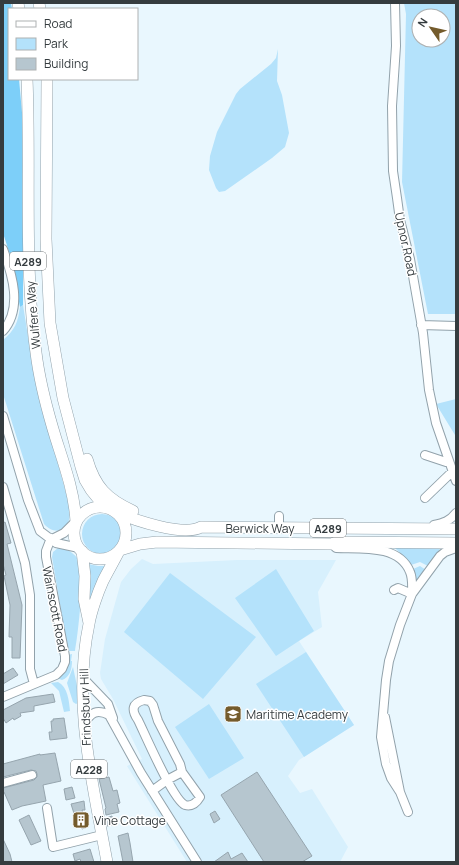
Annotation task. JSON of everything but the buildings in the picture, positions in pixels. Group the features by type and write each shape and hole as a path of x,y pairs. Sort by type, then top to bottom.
{"main road":[{"name":"Wulfere Way","path":"27,80 29,128 28,270 33,332 48,413 73,492 76,521"},
{"name":"Wulfere Way","path":"47,80 47,270 50,323 64,398 86,480 91,490 104,506"},
{"name":"A289","path":"64,398 79,434 97,485 105,494 121,506 147,517 171,523 198,526 201,528"},
{"path":"76,521 86,510 95,507 104,506 116,512"},
{"name":"A228","path":"116,512 122,518 126,530 125,542 120,550"},
{"name":"Berwick Way","path":"116,512 152,525 187,530 197,530 201,528 456,529"},
{"name":"A228","path":"76,521 74,536 80,550"},
{"name":"Berwick Way","path":"120,550 140,544 157,542 456,544"},
{"path":"80,550 90,557 101,559 111,557 120,550"},
{"name":"Frindsbury Hill","path":"80,550 85,576 84,599 89,623"},
{"name":"Frindsbury Hill","path":"107,862 87,757 84,724 83,678 89,623 103,580 120,550"}],"street":[{"name":"Upnor Road","path":"395,3 396,46 392,106 393,170 400,220 410,259 433,410 456,481"},
{"path":"3,249 10,272 14,294 14,310 8,326 3,331"},
{"path":"421,325 456,326"},
{"path":"3,416 36,524 43,534 56,543 80,550"},
{"path":"425,455 446,462 449,461"},
{"path":"426,498 453,471"},
{"path":"3,487 25,563 30,595 30,669 34,684 3,697"},
{"path":"417,529 443,523 451,519 456,512"},
{"path":"278,528 279,516"},
{"path":"52,539 64,533 76,521"},
{"name":"Wainscott Road","path":"34,684 54,676 62,669 65,658 46,557 46,551 52,539"},
{"path":"332,544 336,548 375,550 393,554 399,558 410,572 412,594"},
{"path":"408,812 400,792 384,711 389,661 400,625 412,594 440,556 445,552 456,548"},
{"path":"394,590 398,588 412,594"},
{"path":"83,678 108,704 117,728"},
{"path":"144,700 150,701 153,705 158,721 180,764 182,772 200,797 197,802 190,805 185,805 179,800 167,780 138,720 134,715 133,710 137,702 144,700"},
{"path":"84,724 89,716 95,712 103,712 109,715 152,791 197,862"},
{"path":"152,791 167,780 182,772"},
{"path":"3,783 32,776"},
{"path":"47,808 53,846 102,836"}],"shaded area":[{"path":"3,3 11,3 12,8 8,8 8,80 19,80 23,124 23,305 20,307 11,258 3,233"},
{"name":"Maritime Academy","path":"142,559 153,564 237,560 336,560 318,592 322,627 299,641 354,725 299,760 288,776 300,793 312,789 348,847 340,862 187,862 127,766 142,759 113,699 101,679 100,673 105,639 121,582 131,569"}],"green space":[{"path":"404,3 456,3 456,314 428,314 402,182 406,14"},
{"path":"278,49 277,81 282,95 289,133 285,147 225,191 219,192 209,170 210,156 217,132 236,94 271,64 276,58"},
{"path":"23,305 35,380 69,504 69,520 67,525 65,528 58,531 47,527 44,524 3,394 3,340 13,329 17,321 20,307"},
{"path":"456,399 456,440 455,435 436,404"},
{"path":"106,514 113,517 119,523 122,534 121,542 113,551 106,554 98,554 91,551 83,542 82,530 85,523 94,515"},
{"path":"58,548 71,552 77,558 80,565 81,588 75,651 68,651 52,557 53,552"},
{"path":"395,548 440,549 428,566 420,562 411,565"},
{"path":"88,564 105,566 89,604"},
{"path":"420,566 426,570 417,586 413,569"},
{"path":"276,569 314,631 276,656 235,598"},
{"path":"170,573 256,637 203,699 124,632"},
{"path":"306,652 354,725 304,757 256,684"},
{"path":"72,654 72,667 69,675 62,680 57,678 68,655"},
{"path":"73,667 77,686 78,703 76,704 73,702 67,683"},
{"path":"58,682 66,691 70,711 64,712 59,691 51,683"},
{"path":"209,704 244,758 209,779 175,727"}],"place":[{"name":"Maritime Academy","path":"233,714"},
{"name":"Vine Cottage","path":"81,820"}]}
